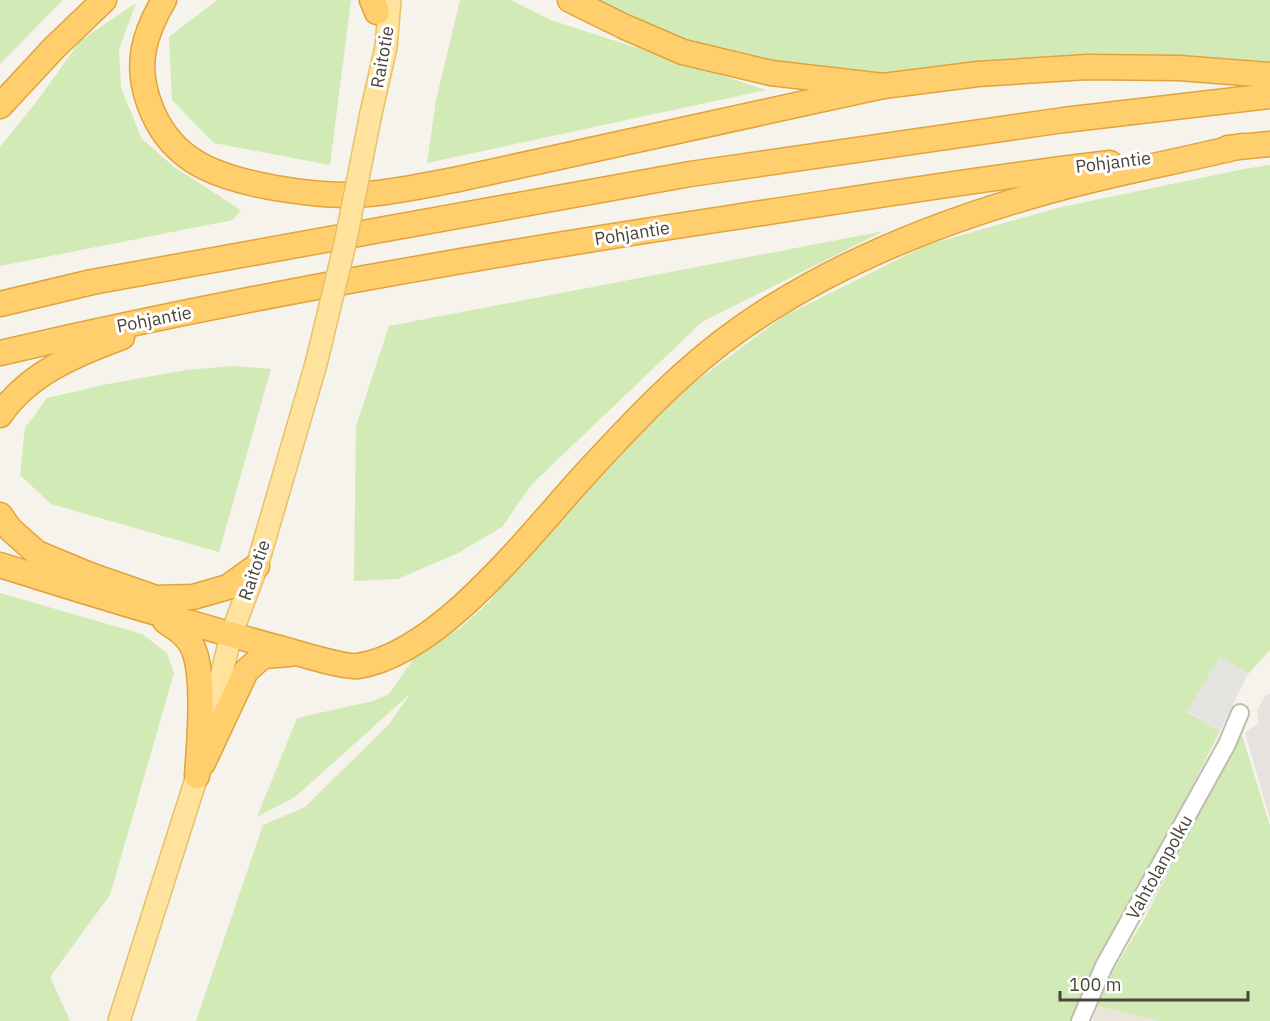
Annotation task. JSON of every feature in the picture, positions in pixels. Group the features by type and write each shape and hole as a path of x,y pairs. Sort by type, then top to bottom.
{"highway":[{"path":"0,106 54,48 104,0"},
{"path":"164,0 152,21 145,41 142,59 144,87 154,118 179,151 194,161 238,179 293,190 345,195 367,194 454,180 883,86 978,74 1087,67 1179,68 1270,75"},
{"path":"570,0 683,52 771,73 883,86"},
{"path":"0,304 92,282 690,174 1064,120 1270,96"},
{"name":"Pohjantie","path":"0,353 105,328 563,243 989,178 1270,144"},
{"path":"0,565 153,613 301,654 354,667 383,659 409,648 435,630 504,564 588,471 686,371 738,330 777,304 848,265 996,207 1068,186 1242,146"},
{"path":"0,415 10,400 32,381 63,361 189,312"},
{"path":"0,515 10,529 37,553 90,575 156,598 193,597 228,587 257,566"},
{"path":"153,613 182,633 192,646 197,663 200,702 197,776"},
{"path":"197,776 246,671 263,656 301,654"}],"main road":[{"name":"Raitotie","path":"119,1021 197,776 231,635 257,566 316,364 345,244 386,47 379,3"}],"street":[{"name":"Vahtolanpolku","path":"1080,1021 1104,966 1227,744 1240,713"}],"shaded area":[{"path":"1220,657 1248,674 1220,731 1187,711"},
{"path":"1270,694 1270,819 1245,733 1259,722 1257,710 1266,695"},
{"path":"1097,1006 1159,1021 1092,1021"}],"green space":[{"path":"0,0 63,0 0,64"},
{"path":"217,0 351,0 330,165 214,143 172,100 169,37"},
{"path":"460,0 511,0 551,20 766,90 427,163 436,100"},
{"path":"592,0 1270,0 1270,64 871,75 818,73 708,52"},
{"path":"136,3 119,49 121,88 142,139 174,167 241,210 233,220 0,266 0,147 37,101 80,41"},
{"path":"1270,165 1270,650 1248,674 1220,657 1187,712 1220,731 1074,1021 196,1021 263,825 305,807 388,725 411,693 295,797 257,817 297,718 373,701 389,694 418,652 459,629 489,602 535,544 540,544 641,432 679,394 784,316 927,245 1057,208"},
{"path":"884,231 702,322 532,484 502,527 458,553 398,579 354,581 356,426 389,326"},
{"path":"233,366 271,369 219,552 51,504 20,475 25,428 47,398 186,370"},
{"path":"0,593 142,634 167,653 174,673 110,895 50,977 70,1021 0,1021"},
{"path":"1239,731 1270,826 1270,1021 1159,1021 1097,1006 1114,969 1145,918"}]}
